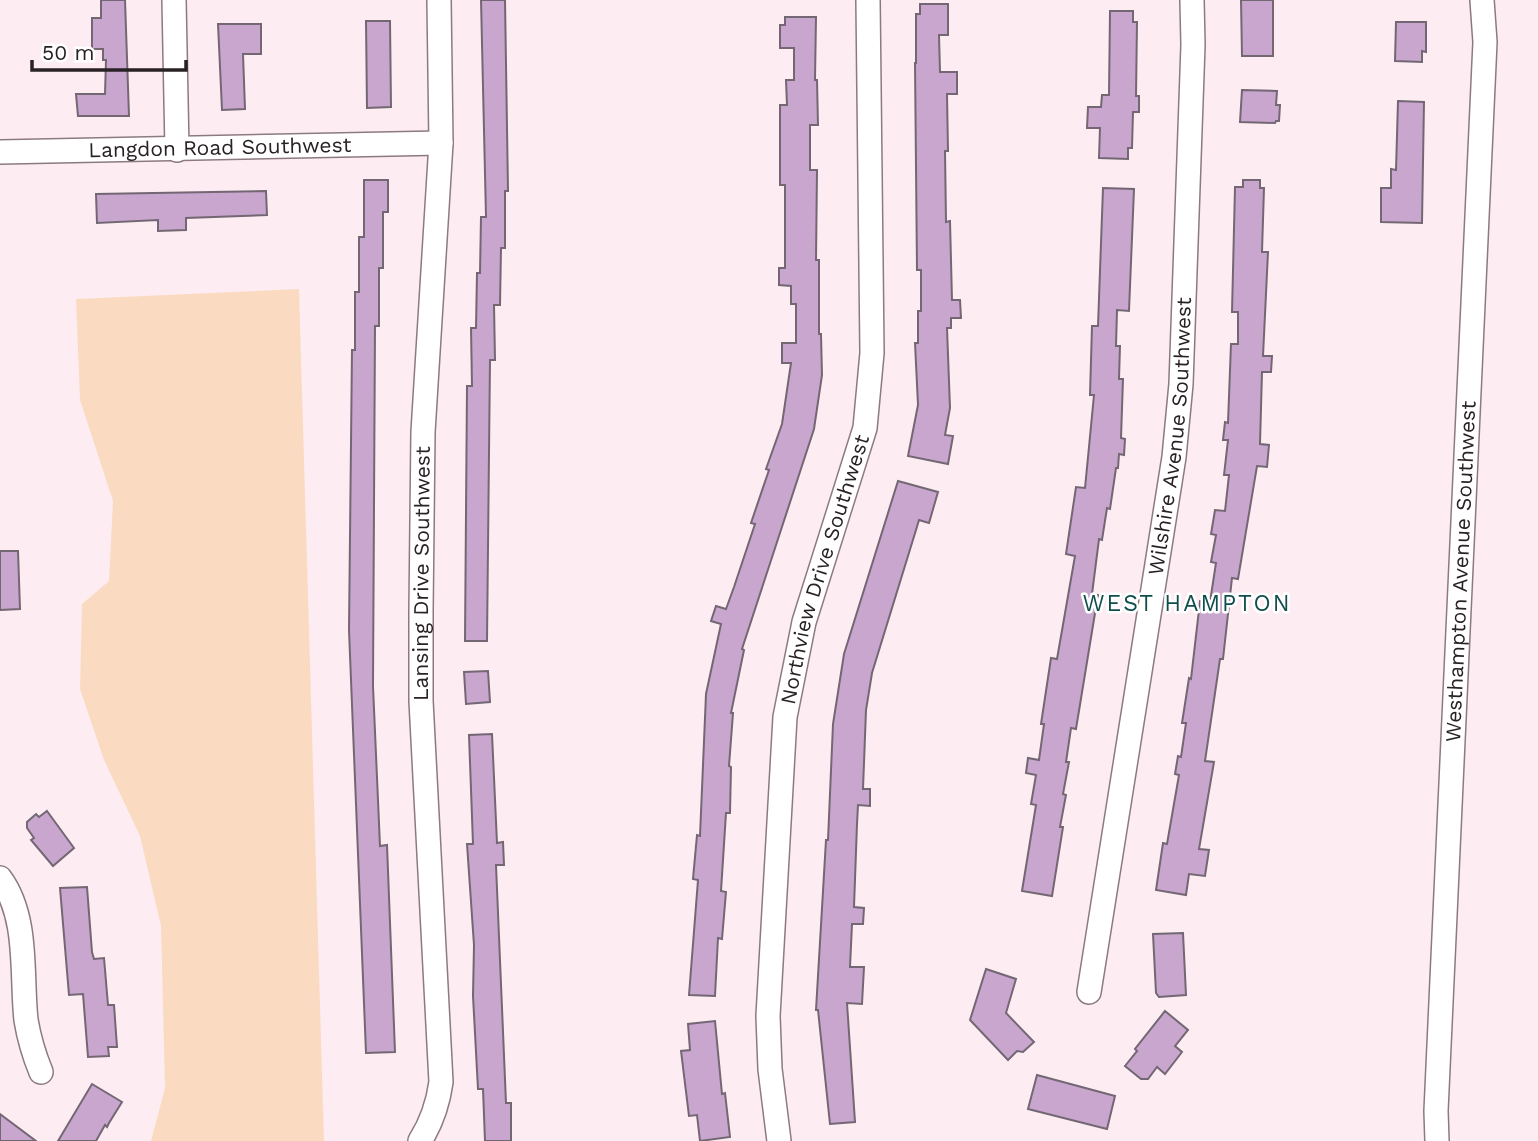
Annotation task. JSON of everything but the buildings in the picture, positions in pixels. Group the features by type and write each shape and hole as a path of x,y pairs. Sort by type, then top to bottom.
{"street":[{"path":"174,0 177,150"},
{"name":"Lansing Drive Southwest","path":"420,1141 439,1100 441,1082 421,701 423,432 441,143 439,0"},
{"name":"Northview Drive Southwest","path":"779,1141 770,1069 768,1016 785,717 804,622 865,428 869,399 872,353 868,0"},
{"name":"Wilshire Avenue Southwest","path":"1089,992 1174,457 1181,384 1193,45 1192,0"},
{"name":"Westhampton Avenue Southwest","path":"1437,1141 1436,1111 1485,43 1482,0"},
{"name":"Langdon Road Southwest","path":"0,152 441,143"},
{"path":"0,878 7,887 20,934 26,1019 31,1046 41,1072"}],"shaded area":[{"path":"299,289 324,1141 151,1141 165,1088 161,926 140,836 104,760 80,689 82,604 109,581 113,501 80,400 76,299"}],"district":[{"name":"WEST HAMPTON","path":"1187,603"}]}
